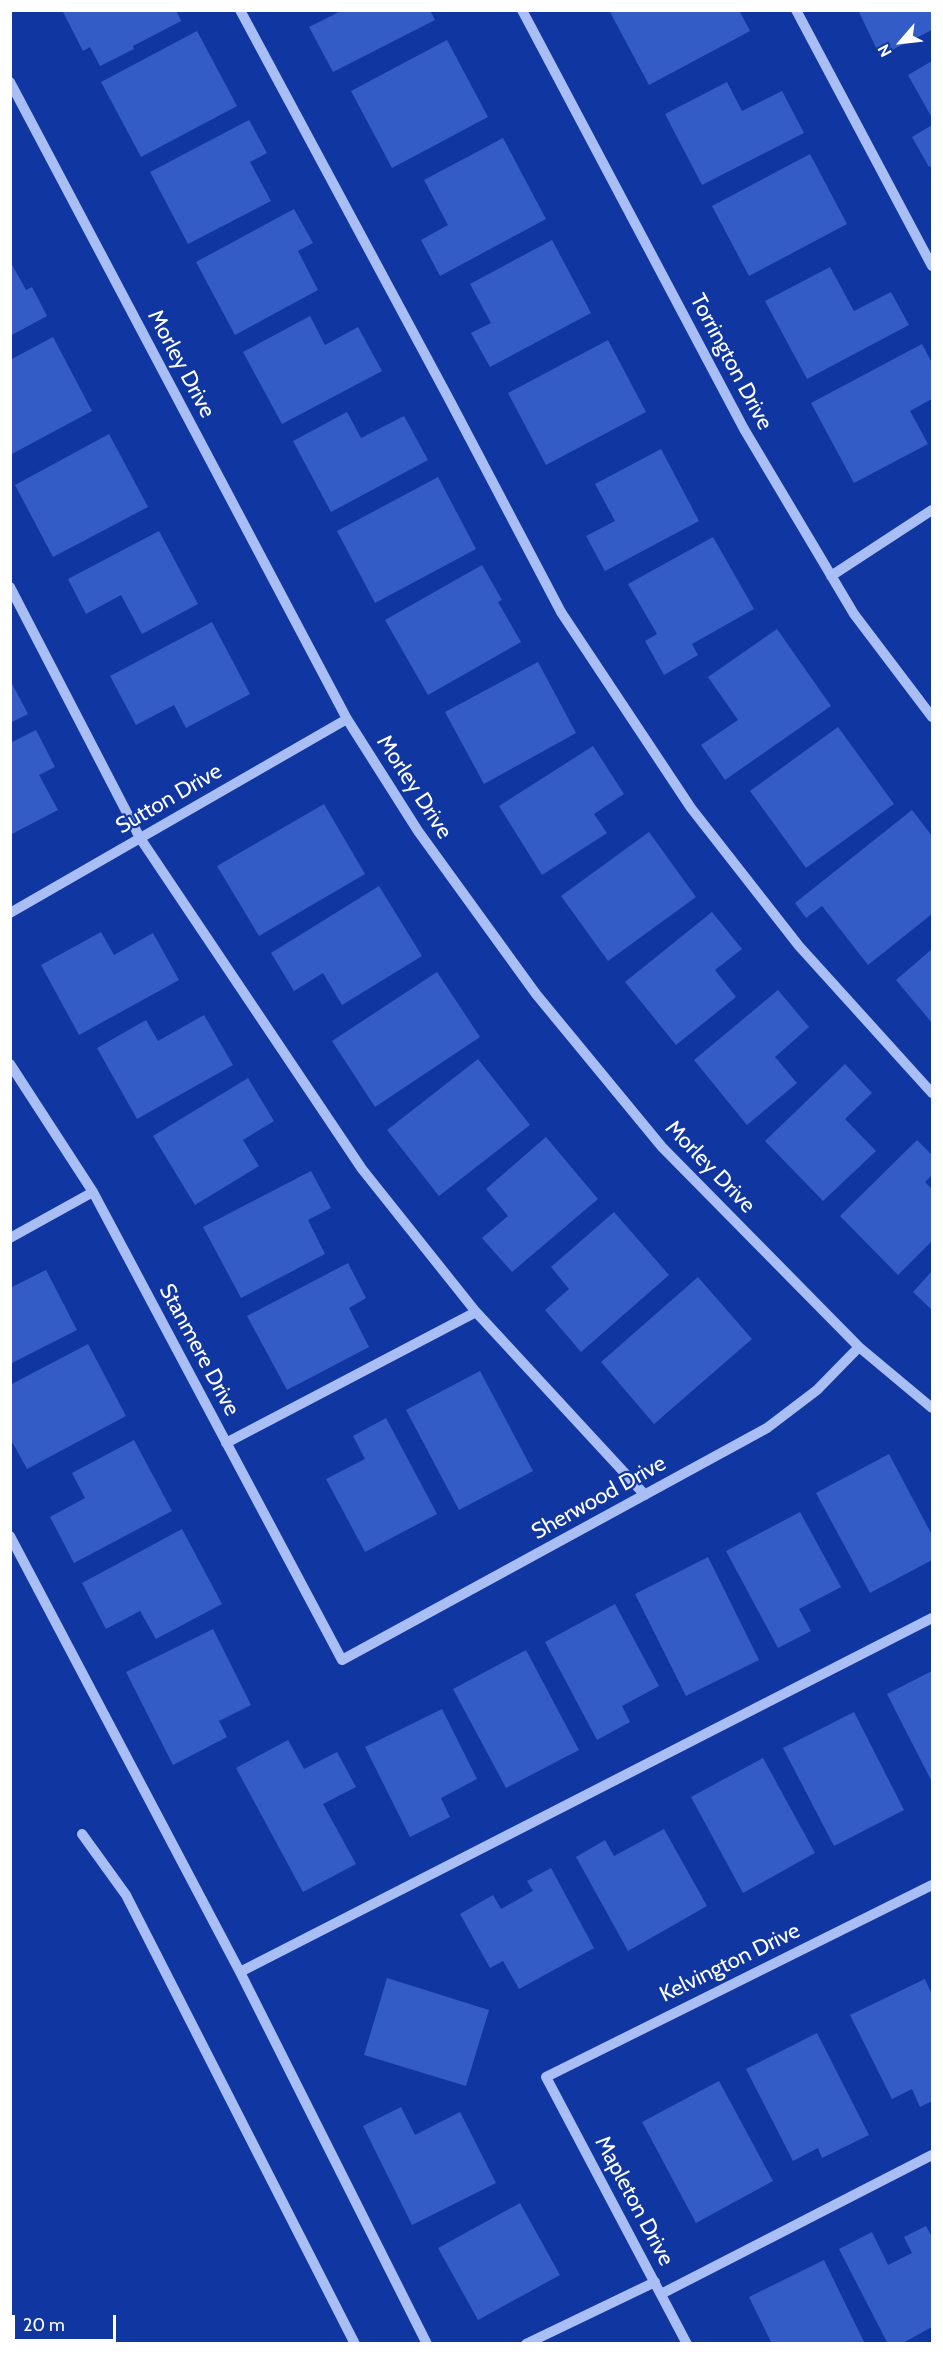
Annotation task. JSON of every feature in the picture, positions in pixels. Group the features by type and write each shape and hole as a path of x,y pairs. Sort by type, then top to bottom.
{"street":[{"path":"240,10 561,612 691,808 799,946 933,1093"},
{"name":"Torrington Drive","path":"522,10 744,429 854,614 933,717"},
{"path":"796,10 933,266"},
{"name":"Morley Drive","path":"10,82 347,720 418,831 536,994 662,1147 859,1347 933,1408"},
{"path":"831,576 933,510"},
{"path":"10,587 140,838 362,1169 476,1312 645,1495"},
{"name":"Sutton Drive","path":"10,913 347,720"},
{"name":"Stanmere Drive","path":"10,1064 93,1192 342,1660"},
{"path":"10,1238 93,1192"},
{"path":"226,1443 476,1312"},
{"name":"Sherwood Drive","path":"342,1660 767,1428 817,1390 859,1347"},
{"path":"10,1536 240,1971 427,2343"},
{"path":"240,1971 933,1618"},
{"path":"82,1834 126,1895 355,2343"},
{"name":"Kelvington Drive","path":"546,2077 933,1884"},
{"name":"Mapleton Drive","path":"546,2077 687,2343"},
{"path":"661,2294 933,2155"},
{"path":"526,2343 655,2282"}],"building":[{"path":"62,10 176,10 181,21 100,66 90,47 83,51"},
{"path":"338,10 430,10 435,20 333,72 309,27 339,12"},
{"path":"609,10 739,10 750,31 649,85"},
{"path":"858,10 932,10 932,30 880,56"},
{"path":"197,31 237,106 141,157 101,82"},
{"path":"447,40 488,117 392,168 351,91"},
{"path":"932,61 932,118 908,75"},
{"path":"727,82 742,111 782,91 804,133 702,185 665,114"},
{"path":"249,120 267,153 250,162 271,201 188,244 150,172"},
{"path":"932,125 932,166 929,167 912,137"},
{"path":"503,138 546,219 440,276 421,240 448,225 424,180"},
{"path":"810,154 847,224 749,276 712,206"},
{"path":"294,209 313,243 298,251 318,290 235,335 196,262"},
{"path":"552,240 591,313 490,367 471,333 491,323 470,284"},
{"path":"10,261 26,290 32,287 47,316 10,336"},
{"path":"830,267 854,311 891,292 909,325 807,379 765,301"},
{"path":"310,316 325,345 358,327 382,371 282,424 243,352"},
{"path":"53,337 92,411 10,455 10,360"},
{"path":"608,340 646,412 546,465 508,393"},
{"path":"922,344 932,363 932,399 910,411 928,444 854,483 811,403"},
{"path":"347,412 361,438 404,416 428,460 331,512 293,441"},
{"path":"109,434 148,507 53,557 15,485"},
{"path":"661,449 699,521 605,571 586,536 615,521 595,484"},
{"path":"438,477 476,549 375,603 337,531"},
{"path":"159,531 198,604 142,634 121,595 86,614 68,579"},
{"path":"713,537 754,609 692,644 698,655 664,675 645,641 657,634 628,584"},
{"path":"482,565 502,600 498,602 521,642 428,695 385,620"},
{"path":"212,622 250,694 186,728 174,705 136,725 110,676"},
{"path":"777,629 831,706 725,780 701,745 738,720 708,677"},
{"path":"538,662 576,733 484,784 445,712"},
{"path":"10,680 28,714 10,723"},
{"path":"838,727 894,804 806,868 750,791"},
{"path":"36,730 55,767 39,775 58,810 10,835 10,743"},
{"path":"593,746 624,794 594,814 607,833 542,875 499,806"},
{"path":"324,804 365,874 259,936 217,866"},
{"path":"912,810 932,836 932,914 868,965 822,906 806,918 795,903"},
{"path":"649,832 696,897 608,961 561,896"},
{"path":"379,886 422,956 342,1005 323,973 294,991 271,953"},
{"path":"712,912 742,949 715,970 736,997 676,1045 625,982"},
{"path":"101,932 114,955 153,933 179,980 79,1035 41,965"},
{"path":"932,949 932,1023 896,980"},
{"path":"437,972 480,1037 375,1107 332,1041"},
{"path":"778,990 809,1027 775,1057 797,1083 747,1125 694,1060"},
{"path":"204,1015 233,1065 137,1119 97,1048 146,1020 158,1041"},
{"path":"478,1059 530,1125 439,1196 387,1130"},
{"path":"845,1064 872,1093 845,1119 876,1151 823,1201 765,1141"},
{"path":"248,1078 274,1121 243,1140 259,1166 195,1205 153,1136"},
{"path":"546,1137 598,1199 512,1272 482,1238 508,1216 486,1189"},
{"path":"917,1140 932,1155 932,1175 925,1182 932,1189 932,1241 898,1275 840,1216"},
{"path":"311,1171 331,1208 308,1220 325,1254 241,1298 203,1227"},
{"path":"614,1212 669,1275 581,1352 545,1310 569,1289 551,1267"},
{"path":"348,1263 366,1298 349,1308 369,1347 287,1390 247,1316"},
{"path":"46,1270 77,1330 10,1364 10,1288"},
{"path":"932,1271 932,1310 913,1292"},
{"path":"698,1277 752,1339 654,1424 601,1362"},
{"path":"88,1344 126,1416 27,1469 10,1438 10,1385"},
{"path":"480,1371 533,1471 459,1510 406,1410"},
{"path":"386,1418 437,1514 365,1552 326,1479 365,1459 353,1436"},
{"path":"134,1440 172,1511 74,1563 50,1517 85,1498 72,1473"},
{"path":"889,1454 932,1535 932,1560 870,1593 816,1493"},
{"path":"800,1512 841,1587 799,1609 811,1631 778,1648 726,1551"},
{"path":"182,1529 222,1604 156,1639 140,1611 106,1629 82,1583"},
{"path":"708,1557 759,1660 686,1696 635,1594"},
{"path":"615,1604 659,1686 622,1706 630,1722 597,1740 545,1642"},
{"path":"213,1629 251,1705 219,1721 227,1737 173,1765 126,1672"},
{"path":"526,1650 579,1750 506,1788 453,1689"},
{"path":"932,1671 932,1782 887,1694"},
{"path":"442,1709 477,1779 441,1798 450,1817 410,1837 365,1747"},
{"path":"854,1712 904,1810 834,1846 783,1748"},
{"path":"288,1740 304,1769 337,1752 356,1787 323,1804 356,1864 303,1892 236,1768"},
{"path":"763,1758 815,1853 743,1893 691,1797"},
{"path":"664,1829 707,1906 628,1951 576,1857 605,1840 614,1856"},
{"path":"551,1868 594,1948 519,1989 503,1961 490,1968 460,1914 493,1895 501,1909 533,1891 527,1881"},
{"path":"387,1978 489,2010 466,2086 364,2055"},
{"path":"925,1979 932,1995 932,2101 920,2107 912,2089 892,2099 850,2015"},
{"path":"817,2033 869,2135 822,2158 818,2148 793,2161 746,2069"},
{"path":"719,2081 773,2181 696,2223 642,2122"},
{"path":"401,2107 415,2135 460,2112 496,2183 412,2225 363,2126"},
{"path":"520,2203 560,2275 478,2320 438,2248"},
{"path":"926,2226 932,2237 932,2327 901,2344 888,2344 839,2249 872,2232 888,2265 912,2253 904,2237"},
{"path":"824,2260 865,2344 772,2344 749,2297"}]}
